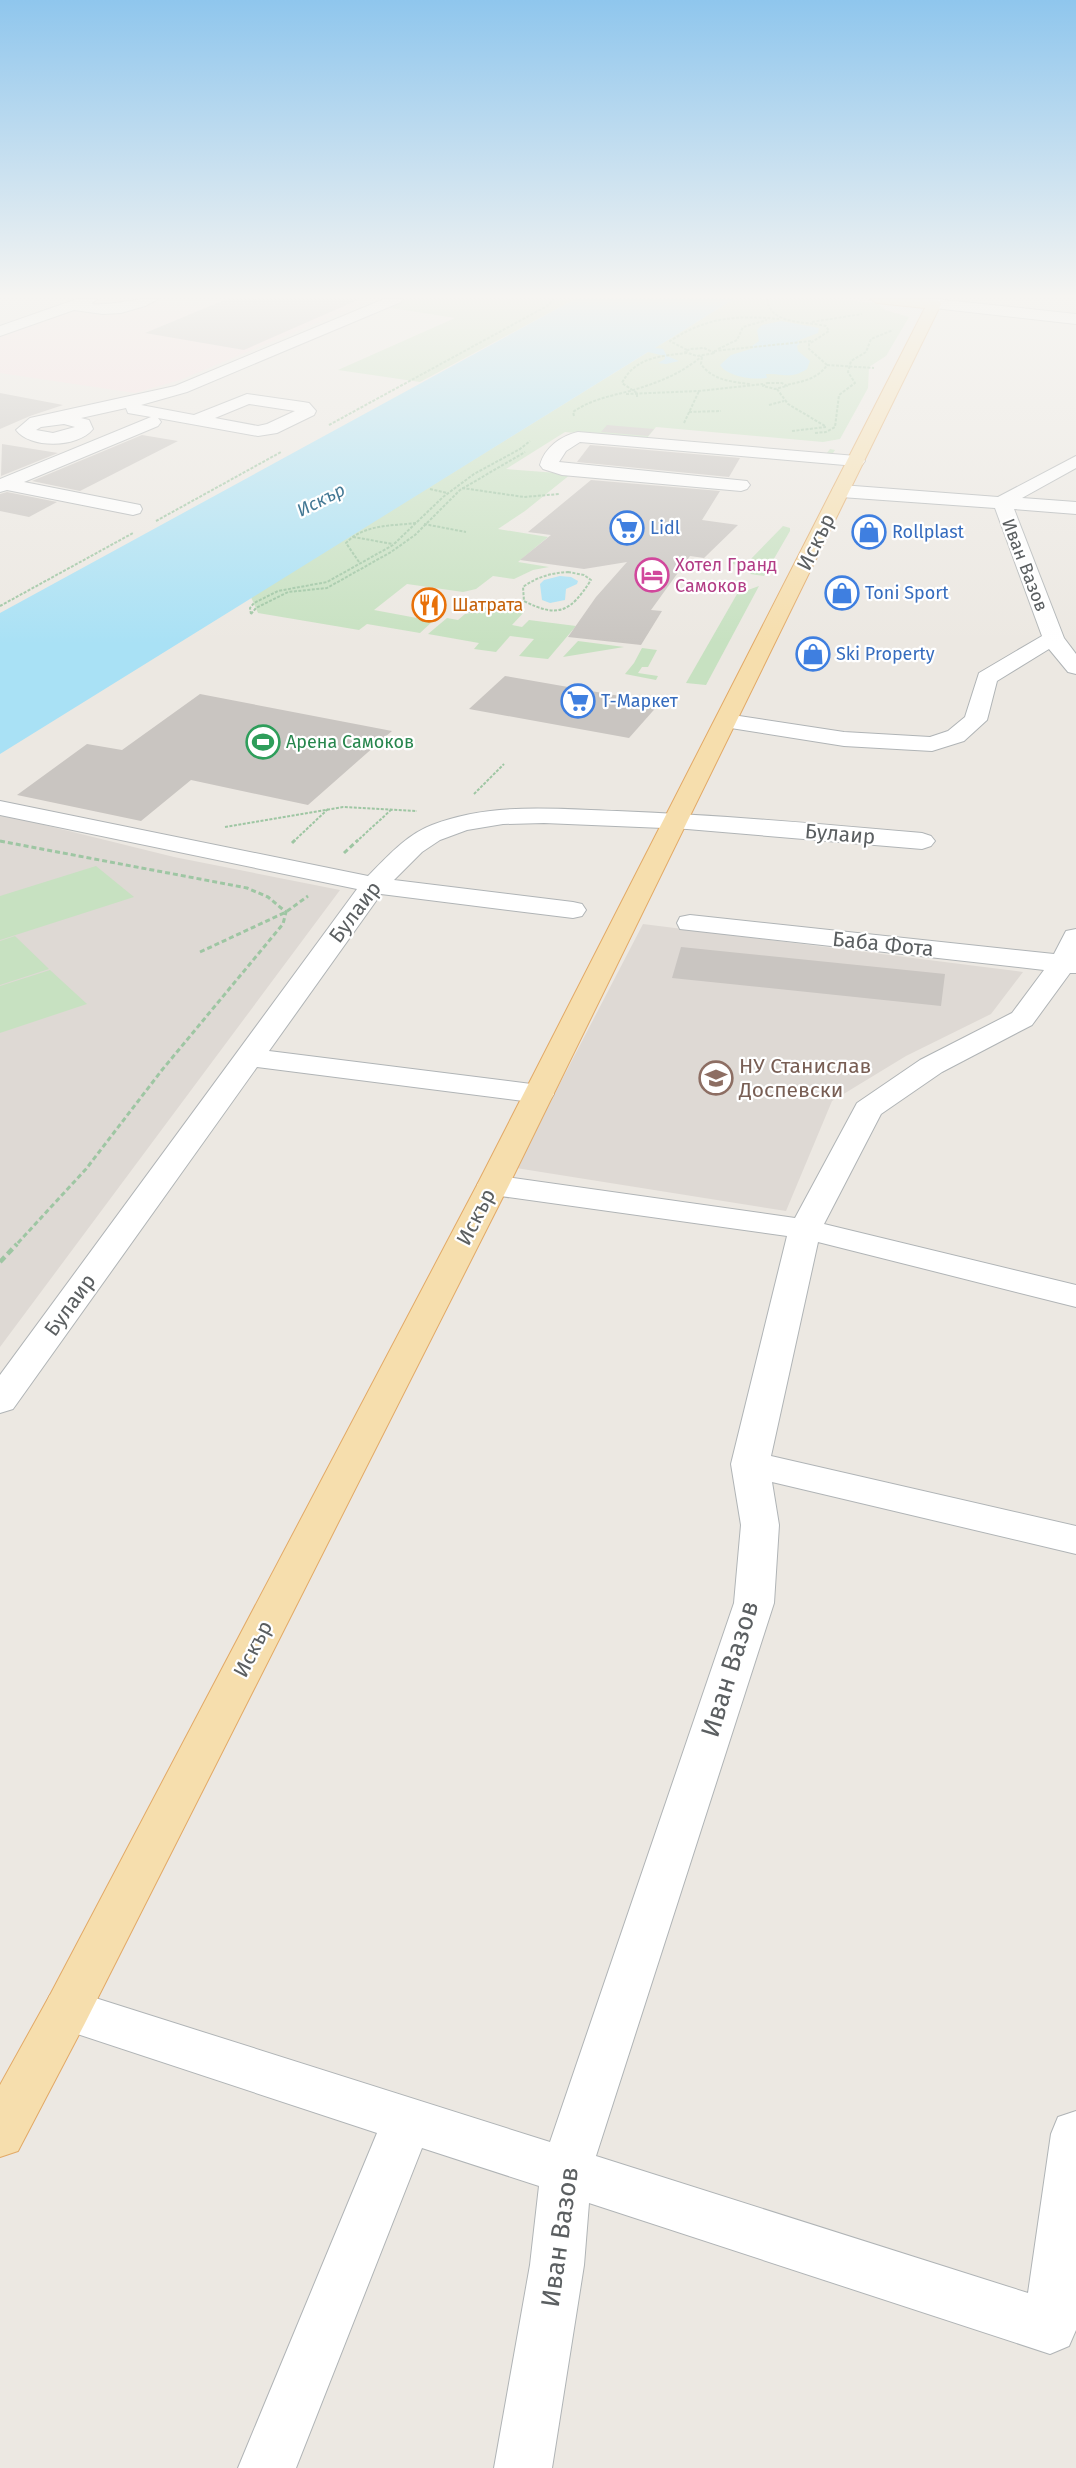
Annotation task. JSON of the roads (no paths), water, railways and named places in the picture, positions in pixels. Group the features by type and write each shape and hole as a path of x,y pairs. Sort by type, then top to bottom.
{"main road":[{"name":"Искър","path":"0,2134 493,1185 879,414"}],"street":[{"path":"34,439 55,419 77,414"},
{"path":"11,428 34,439 75,434 122,414"},
{"path":"167,414 266,430 301,414"},
{"path":"198,419 210,414"},
{"path":"55,419 79,422 85,426 75,434"},
{"path":"3,485 152,422"},
{"path":"741,485 562,470 549,465 550,459 569,440 578,437 856,461"},
{"name":"Иван Вазов","path":"1076,461 1002,502 1053,638 1060,650 1076,667"},
{"path":"3,485 134,509"},
{"path":"841,491 1076,508"},
{"path":"726,721 844,739 932,744 956,735 976,720 987,678 1053,638"},
{"path":"0,808 374,885 573,910"},
{"name":"Булаир","path":"0,1401 374,885 414,846 439,831 478,820 514,815 677,820 922,842"},
{"name":"Баба Фота","path":"690,923 1072,955"},
{"name":"Иван Вазов","path":"523,2468 557,2265 566,2171 754,1603 760,1525 750,1464 805,1229 868,1109 931,1066 1022,1019 1072,955"},
{"path":"249,1057 539,1094"},
{"path":"493,1185 805,1229 1076,1296"},
{"path":"750,1464 1076,1540"},
{"path":"66,2010 1050,2327 1076,2134"},
{"path":"267,2468 408,2120"}],"water":[{"path":"364,414 548,414 0,754 0,613"},
{"path":"560,576 571,577 578,581 577,584 566,589 565,600 550,603 542,600 540,584 544,580"}],"place":[{"name":"Lidl","path":"627,528"},
{"name":"Rollplast","path":"869,532"},
{"name":"Хотел Гранд Самоков","path":"652,575"},
{"name":"Toni Sport","path":"842,593"},
{"name":"Шатрата","path":"429,605"},
{"name":"Ski Property","path":"813,654"},
{"name":"Т-Маркет","path":"578,701"},
{"name":"Арена Самоков","path":"263,742"},
{"name":"НУ Станислав Доспевски","path":"716,1078"}]}
